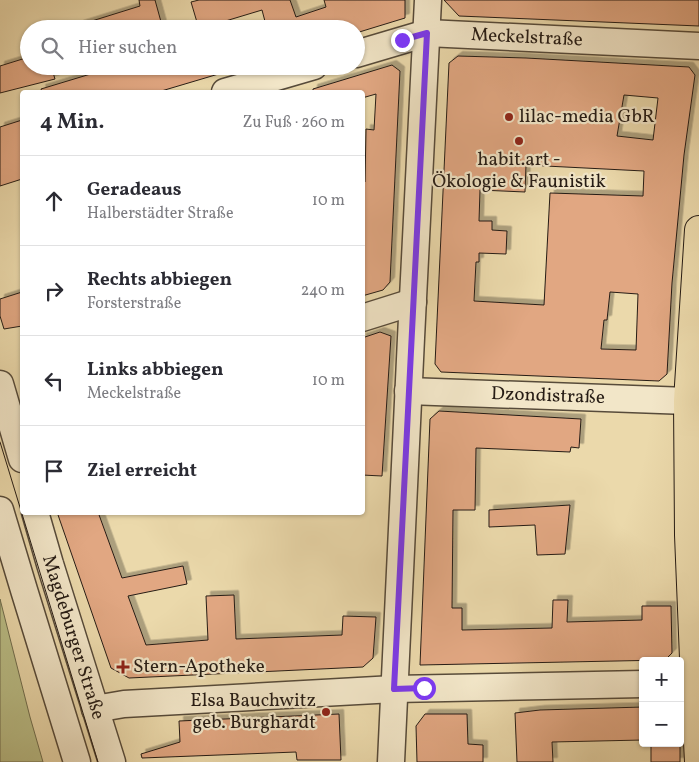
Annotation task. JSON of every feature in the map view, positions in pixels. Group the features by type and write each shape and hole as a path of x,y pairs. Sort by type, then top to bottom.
{"main road":[{"path":"699,230 688,401 687,683 699,762"}],"street":[{"path":"391,762 428,0"},
{"name":"Meckelstraße","path":"365,51 427,33 699,46"},
{"path":"232,90 283,75"},
{"path":"365,317 413,302"},
{"path":"0,384 20,452"},
{"name":"Dzondistraße","path":"408,391 688,401"},
{"path":"2,525 37,519"},
{"name":"Magdeburger Straße","path":"37,519 112,762"},
{"name":"Magdeburger Straße","path":"2,525 77,762"},
{"path":"95,709 124,704 394,689 639,684"}],"green space":[{"path":"0,599 30,717 43,762 0,762"}],"building":[{"path":"139,0 155,0 161,20 95,20 140,6"},
{"path":"199,0 290,0 296,17 326,7 324,0 405,0 405,18 365,30 365,20 265,20 262,10 229,20 196,20 191,2"},
{"path":"444,0 699,0 699,26 459,16"},
{"path":"458,56 526,58 689,67 695,75 684,155 672,283 667,374 659,381 441,372 435,364 449,63","holes":["624,95 658,98 653,140 617,136","526,165 644,171 643,196 550,193 544,305 474,301 476,262 479,262 479,253 506,254 507,231 492,230 492,221 479,221 480,190 525,192","610,292 638,294 636,350 601,349 604,320 607,320"]},
{"path":"20,60 20,75 54,75 55,79 0,93 0,66"},
{"path":"392,65 400,71 390,282 383,290 365,295 366,129 374,130 376,94 365,97 365,90 313,89 359,75 365,75 365,73"},
{"path":"87,75 215,75 165,90 41,89"},
{"path":"20,121 20,180 0,186 0,127"},
{"path":"20,293 20,326 4,329 0,316 0,299"},
{"path":"380,332 391,336 382,476 365,475 365,337"},
{"path":"439,411 581,419 579,448 571,447 570,452 476,448 475,510 453,510 452,608 462,608 462,630 552,628 553,600 568,600 567,622 642,620 642,606 671,606 672,653 668,657 639,657 639,661 420,665 430,419"},
{"path":"570,505 565,554 537,555 535,525 489,527 489,510"},
{"path":"58,515 99,515 122,578 183,566 187,584 128,596 146,645 208,640 206,596 234,595 236,639 342,635 343,616 376,617 373,658 363,667 129,678 111,668"},
{"path":"639,707 639,740 552,742 553,762 517,762 515,713 540,710"},
{"path":"339,714 341,760 297,760 296,752 142,758 141,754 180,742 179,721"},
{"path":"425,714 467,714 468,744 483,745 483,762 417,762 416,726"},
{"path":"651,747 680,747 680,762 651,762"}],"tram line":[{"path":"0,442 20,507"},
{"path":"22,515 98,762"}],"place":[{"name":"lilac-media GbR","path":"509,117"},
{"name":"habit.art - Ökologie & Faunistik","path":"519,141"},
{"name":"Stern-Apotheke","path":"123,667"},
{"name":"Elsa Bauchwitz geb. Burghardt","path":"326,712"}],"route":[{"path":"402,40 427,33 394,689 424,688"}]}
